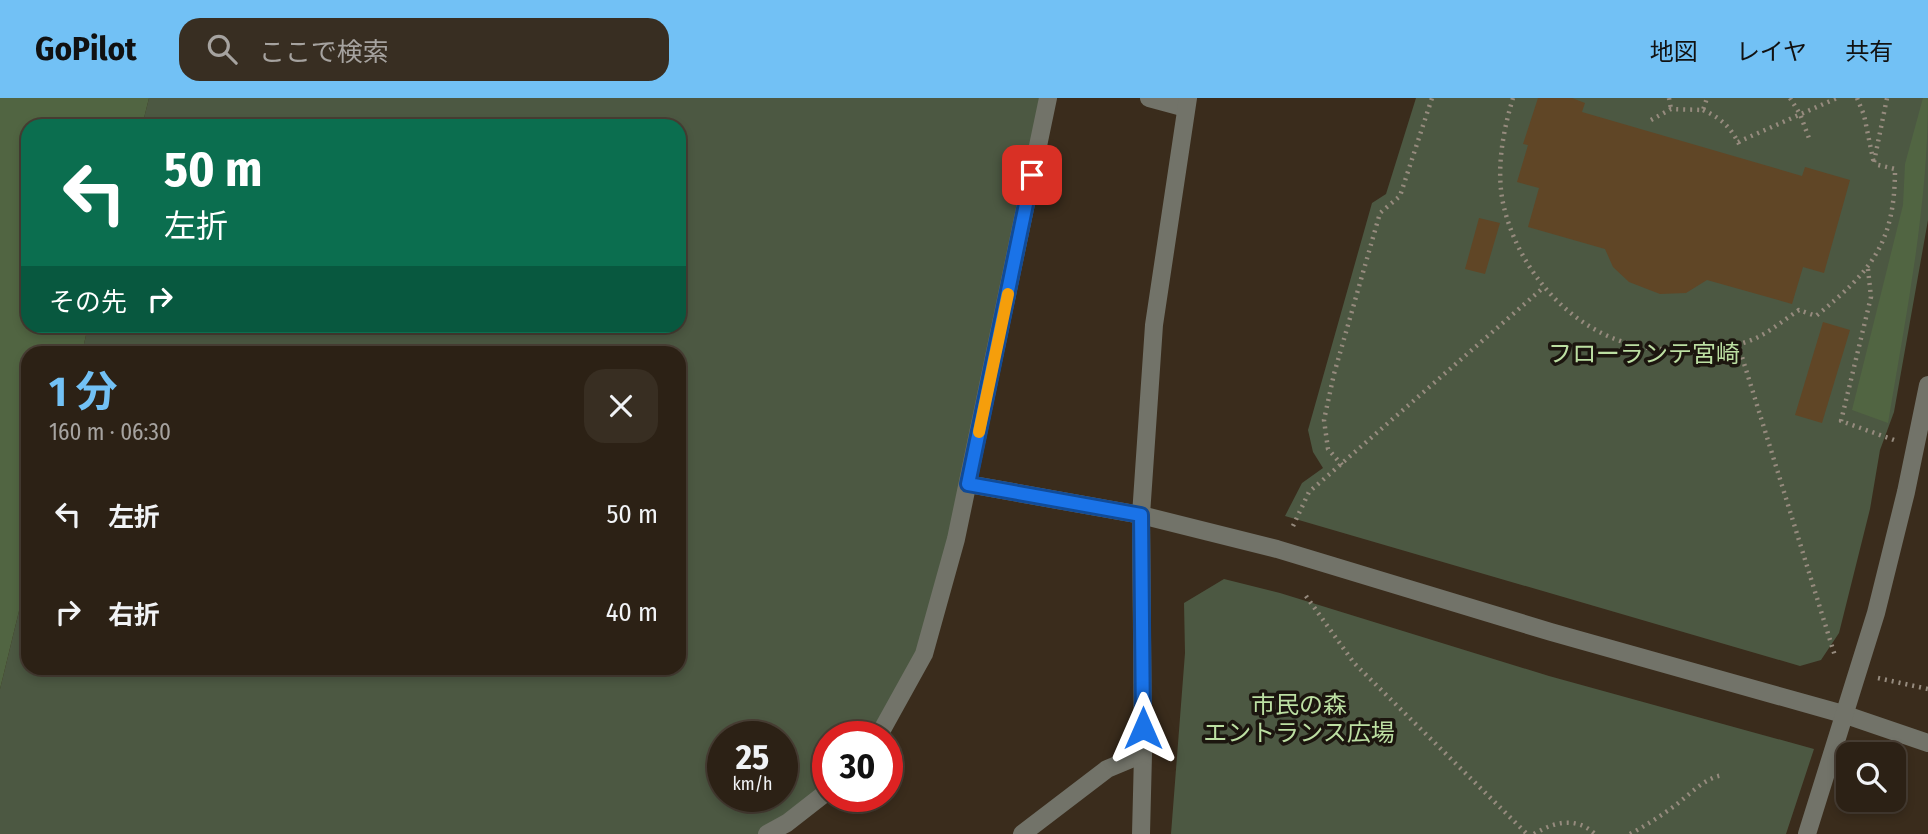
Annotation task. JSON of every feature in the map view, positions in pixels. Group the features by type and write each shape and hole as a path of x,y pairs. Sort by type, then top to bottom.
{"street":[{"path":"887,721 924,654 956,539 1048,98"},
{"path":"1141,834 1141,515 1154,325 1187,103 1149,98"},
{"path":"1807,834 1879,600 1906,492 1928,385"},
{"path":"968,484 1141,515 1277,550 1551,632 1843,714 1928,743"},
{"path":"1022,834 1107,769 1143,754"},
{"path":"767,834 787,823 812,803"}],"path":[{"path":"1342,465 1328,449 1324,419 1334,374 1380,212 1400,197 1432,98"},
{"path":"1513,98 1503,138 1500,178 1503,204 1525,259 1544,287 1565,308 1594,329 1633,345 1676,351 1723,348 1755,338 1799,310 1816,316 1851,288 1868,268 1890,226 1895,169 1874,164"},
{"path":"1669,98 1671,109"},
{"path":"1703,110 1706,98"},
{"path":"1790,98 1800,114 1810,141"},
{"path":"1738,142 1837,98"},
{"path":"1857,98 1864,115 1874,164"},
{"path":"1874,164 1887,98"},
{"path":"1651,120 1671,109 1703,110 1721,118 1733,132 1741,148"},
{"path":"1868,268 1871,297 1841,421 1894,440"},
{"path":"1293,526 1309,492 1544,287"},
{"path":"1738,344 1835,656"},
{"path":"1306,596 1354,663 1527,834"},
{"path":"1856,673 1928,689"},
{"path":"1630,834 1670,809 1705,781 1724,775"},
{"path":"1534,834 1552,823 1567,822 1587,827 1595,834"}],"green space":[{"path":"0,98 149,98 144,119 21,119 21,333 86,333 84,346 21,346 21,603 0,689"},
{"path":"149,98 1048,98 924,654 887,721 812,721 812,802 767,834 0,834 0,689 21,603 21,675 686,675 686,346 84,346 86,333 686,333 686,119 144,119"},
{"name":"フローランテ宮崎","path":"1416,98 1928,98 1928,220 1894,412 1880,450 1870,509 1839,633 1821,660 1800,666 1285,516 1302,483 1323,468 1313,452 1308,430 1372,203 1386,194"},
{"path":"1923,98 1928,98 1927,139 1920,220 1888,423 1852,410 1903,205 1905,164"},
{"name":"市民の森 エントランス広場","path":"1224,579 1280,593 1549,676 1814,749 1786,834 1171,834 1185,653 1184,603"}],"building":[{"path":"1538,98 1572,98 1585,103 1582,112 1802,176 1805,167 1850,180 1824,273 1803,267 1792,304 1707,280 1686,293 1660,294 1629,282 1613,267 1605,249 1528,227 1539,188 1517,182 1528,145 1523,144"},
{"path":"1479,218 1500,223 1485,274 1465,269"},
{"path":"1823,322 1850,330 1822,423 1795,415"}],"slow traffic":[{"path":"979,432 1008,294"}],"route":[{"path":"1032,175 968,484 1141,515 1143,728"}]}
